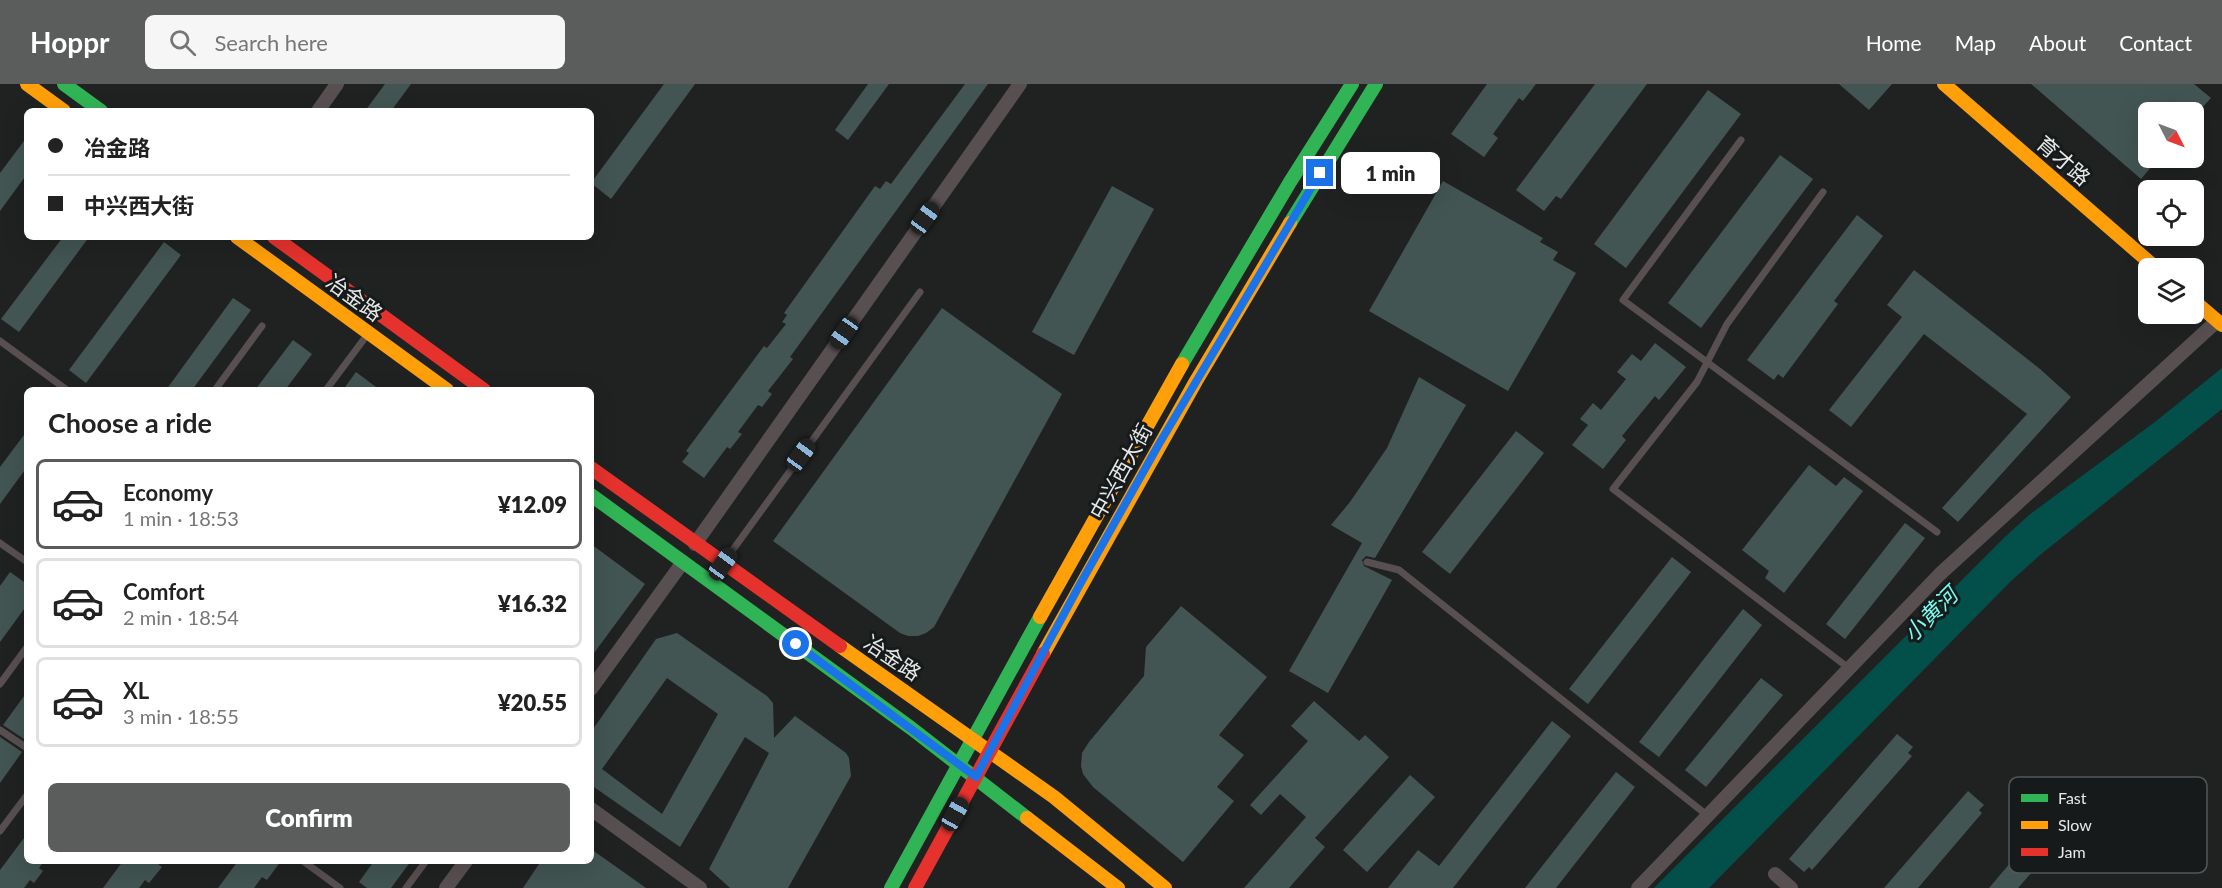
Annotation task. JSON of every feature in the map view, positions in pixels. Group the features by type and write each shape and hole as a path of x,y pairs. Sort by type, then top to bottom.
{"street":[{"path":"27,84 60,108"},
{"path":"64,84 97,108"},
{"path":"320,108 337,84"},
{"path":"695,544 1020,84"},
{"name":"中兴西大街","path":"891,888 1061,576 1185,358 1352,84"},
{"name":"中兴西大街","path":"915,888 1164,434 1376,84"},
{"name":"育才路","path":"1944,84 2144,258"},
{"name":"冶金路","path":"241,240 443,387"},
{"name":"冶金路","path":"278,240 480,387"},
{"path":"1638,888 1940,574 2219,323 2204,310"},
{"name":"冶金路","path":"594,470 1054,797 1165,888"},
{"path":"594,497 959,764 1118,888"},
{"path":"594,684 683,562"},
{"path":"594,811 700,888"},
{"path":"446,888 464,864"},
{"path":"1775,874 1791,888"}],"lane":[{"path":"1741,140 1623,300 1937,532"},
{"path":"1823,192 1727,324 1684,399 1613,489 1850,669"},
{"path":"723,564 920,292"},
{"path":"217,387 262,326"},
{"path":"328,387 368,333"},
{"path":"0,341 63,387"},
{"path":"0,543 24,560"},
{"path":"1367,562 1399,570 1708,816"},
{"path":"0,684 24,651"},
{"path":"0,730 24,746"},
{"path":"0,831 24,799"},
{"path":"307,864 340,888"},
{"path":"406,888 424,864"}],"water":[{"name":"小黄河","path":"2222,368 2222,409 2040,555 2011,581 1709,888 1654,888 2006,536 2029,515 2155,422"}],"building":[{"path":"385,84 411,84 393,108 367,108"},
{"path":"664,84 695,84 611,199 594,185 594,179"},
{"path":"868,84 889,84 848,140 835,130"},
{"path":"965,84 988,84 790,357 793,359 768,391 772,394 762,407 758,405 738,432 742,434 730,449 727,447 704,478 682,462 689,453 686,451 764,346 767,348 786,324 782,322 787,315 784,313 875,186 880,189 886,181 891,184"},
{"path":"1487,84 1536,84 1523,101 1519,98 1493,134 1498,138 1484,157 1451,134"},
{"path":"1595,84 1647,84 1561,199 1556,196 1544,211 1516,190"},
{"path":"1839,84 1892,84 1869,110"},
{"path":"2031,84 2194,84 2211,98 2204,106 2204,102 2138,102 2138,168 2150,168 2141,179"},
{"path":"1708,90 1741,114 1626,268 1594,244"},
{"path":"24,141 24,178 0,211 0,173"},
{"path":"1780,155 1813,179 1701,328 1668,303"},
{"path":"1443,181 1543,238 1540,242 1558,252 1553,260 1576,273 1508,391 1369,311"},
{"path":"1112,186 1154,209 1074,355 1032,332"},
{"path":"1857,215 1883,236 1834,301 1838,304 1783,378 1778,374 1774,380 1747,360"},
{"path":"61,240 87,240 19,332 1,319"},
{"path":"164,242 181,255 86,383 69,370"},
{"path":"1914,270 2040,369 2071,397 1958,522 1942,508 2027,414 1924,334 1851,427 1829,410 1902,317 1887,305"},
{"path":"233,298 251,310 194,387 168,387"},
{"path":"942,308 1062,394 934,627 918,636 908,636 900,633 773,541"},
{"path":"293,340 312,354 287,387 257,387"},
{"path":"1655,343 1686,367 1659,400 1655,396 1622,436 1626,440 1603,469 1572,445 1588,425 1580,419 1593,403 1601,410 1626,379 1617,372 1632,354 1641,361"},
{"path":"356,372 376,387 345,387"},
{"path":"1419,377 1466,405 1375,558 1366,556 1362,560 1364,566 1392,580 1328,693 1289,671 1362,543 1331,525 1350,502 1387,448"},
{"path":"1516,431 1544,453 1450,574 1422,552"},
{"path":"24,435 24,471 0,504 0,467"},
{"path":"1809,465 1836,486 1844,477 1863,491 1784,593 1765,578 1769,571 1742,550"},
{"path":"1905,523 1925,538 1845,639 1826,624"},
{"path":"594,546 645,584 594,653"},
{"path":"1672,557 1691,572 1588,704 1569,689"},
{"path":"10,572 24,582 24,609 0,642 0,586"},
{"path":"1181,606 1267,677 1219,735 1244,755 1217,787 1234,801 1183,862 1093,787 1083,774 1081,766 1082,753 1089,742 1144,676 1146,647"},
{"path":"1743,609 1762,625 1659,757 1639,742"},
{"path":"677,633 767,696 773,703 774,738 795,716 846,753 849,758 851,776 788,888 730,888 709,869 769,753 745,737 680,847 594,787 594,728 656,639","holes":["667,678 718,714 662,814 602,769"]},
{"path":"1761,678 1783,695 1706,787 1685,770"},
{"path":"24,696 24,739 3,725"},
{"path":"1314,701 1359,741 1365,735 1389,757 1315,838 1325,847 1289,888 1244,888 1306,817 1280,794 1261,815 1250,805 1308,741 1291,726"},
{"path":"1552,721 1571,736 1453,888 1388,888 1418,850 1439,866"},
{"path":"1897,734 1913,747 1908,753 1912,756 1812,870 1809,867 1804,872 1789,859"},
{"path":"0,737 22,752 0,783"},
{"path":"1616,772 1635,787 1556,888 1525,888"},
{"path":"1410,775 1435,797 1367,872 1343,850"},
{"path":"1968,791 1984,805 1979,810 1982,813 1918,888 1884,888"},
{"path":"24,838 24,864 42,864 39,868 43,871 34,883 30,880 24,888 0,888 0,870"},
{"path":"594,851 646,888 523,888 539,864 594,864"},
{"path":"121,864 158,864 162,867 149,883 145,880 139,888 103,888"},
{"path":"236,864 279,864 267,880 262,877 254,888 218,888"},
{"path":"372,864 409,864 391,888 367,888 359,882"},
{"path":"2009,864 2009,873 2031,873 2018,888 1989,888"}],"traffic: fast":[{"path":"64,84 97,108"},
{"path":"1182,364 1290,182 1352,84"},
{"path":"1290,223 1376,84"},
{"path":"594,497 911,728 1027,818"},
{"path":"891,888 1040,617"}],"traffic: slow":[{"path":"27,84 60,108"},
{"path":"1944,84 2144,258"},
{"path":"1043,654 1196,381 1290,223"},
{"path":"241,240 443,387"},
{"path":"2204,309 2222,325"},
{"path":"1040,617 1182,364"},
{"path":"840,646 1054,797 1165,888"},
{"path":"1027,818 1118,888"}],"traffic: jam":[{"path":"278,240 480,387"},
{"path":"594,470 840,646"},
{"path":"915,888 1043,654"}],"route":[{"path":"796,644 976,777 1159,444 1320,173"}]}
